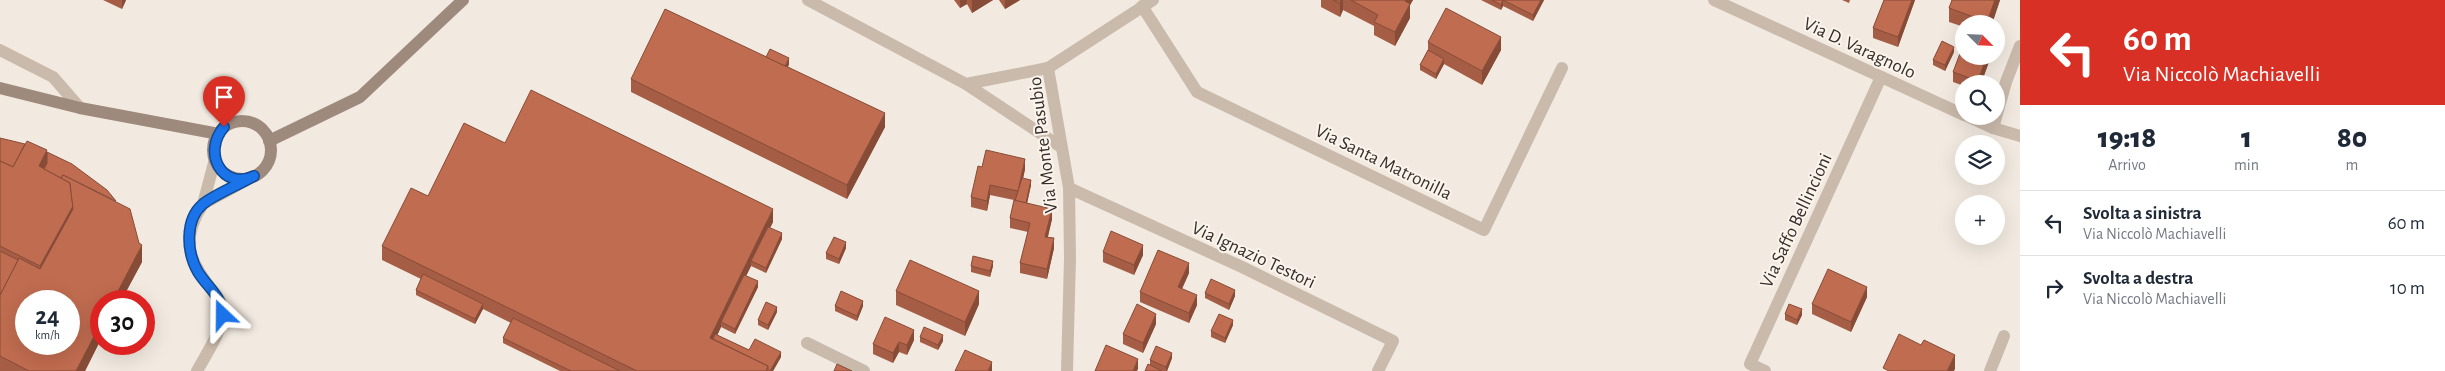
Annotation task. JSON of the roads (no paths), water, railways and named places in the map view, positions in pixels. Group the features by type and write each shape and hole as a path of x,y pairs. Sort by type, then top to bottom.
{"main road":[{"path":"269,141 360,97 464,0"},
{"path":"0,88 80,108 218,134"},
{"path":"242,121 259,127 269,141 269,159 265,167 254,176 241,179 232,177 224,173 215,159 213,150 218,134 224,127 242,121"}],"street":[{"name":"Via Monte Pasubio","path":"808,0 966,84 1061,147"},
{"name":"Via D. Varagnolo","path":"1714,0 1955,111"},
{"name":"Via Monte Pasubio","path":"966,84 1048,68 1148,3"},
{"name":"Via Santa Matronilla","path":"1148,3 1197,92 1484,230 1562,68"},
{"path":"1993,128 2006,82 2020,46"},
{"path":"0,50 53,77 80,108"},
{"name":"Via Monte Pasubio","path":"1048,68 1069,188 1070,258 1067,371"},
{"name":"Via Saffo Bellincioni","path":"1765,371 1750,364 1881,77"},
{"name":"Via D. Varagnolo","path":"1986,125 2020,136"},
{"path":"197,371 221,324 223,315 222,303 198,273 189,246 194,219 203,204 215,159"},
{"path":"203,204 254,176"},
{"name":"Via Ignazio Testori","path":"1069,188 1242,268 1392,341 1378,371"},
{"path":"1990,371 2004,336"},
{"path":"807,343 864,371"}]}
